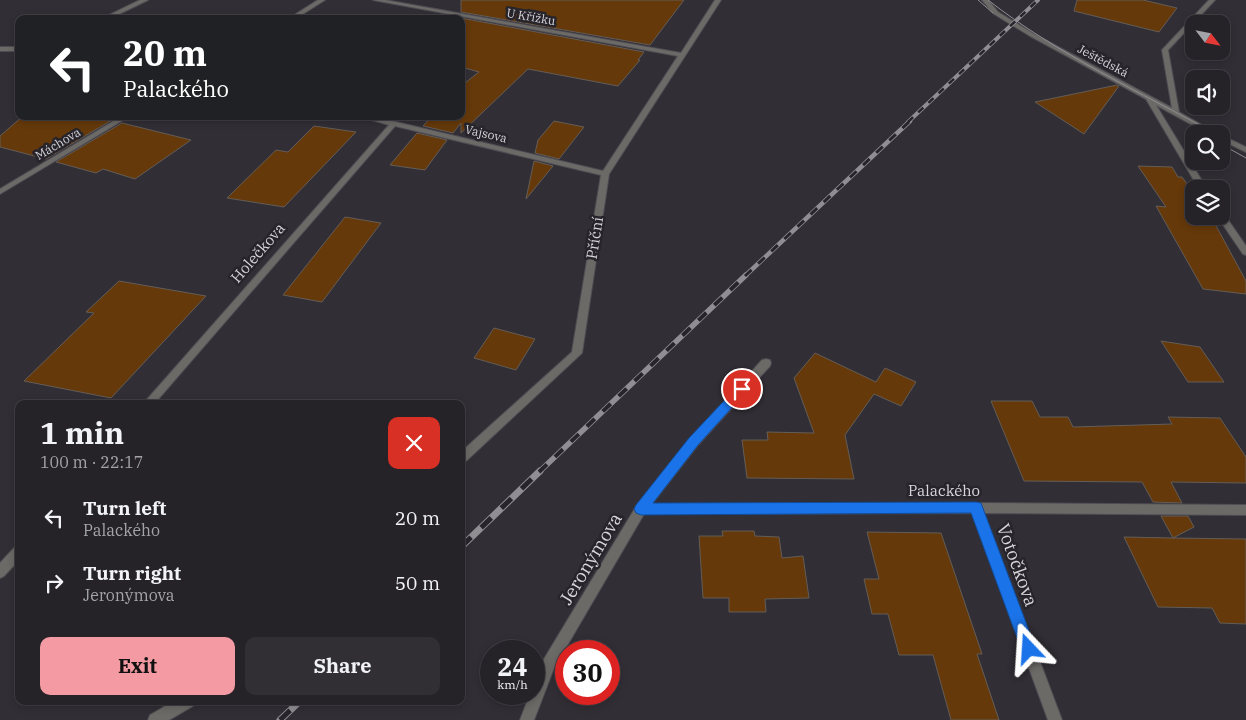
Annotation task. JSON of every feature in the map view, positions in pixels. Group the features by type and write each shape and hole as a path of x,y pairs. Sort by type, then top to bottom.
{"street":[{"path":"113,15 145,0"},
{"path":"298,15 322,0"},
{"name":"U Křížku","path":"376,0 459,15"},
{"name":"Příční","path":"465,455 577,353 605,174 718,0"},
{"name":"Ještědská","path":"985,0 996,13 1025,30 1198,125"},
{"path":"1176,113 1165,50 1212,0"},
{"name":"U Křížku","path":"465,16 682,55"},
{"path":"0,49 15,49"},
{"path":"1148,98 1198,180"},
{"name":"Máchova","path":"0,192 121,120"},
{"name":"Vajsova","path":"378,120 605,174"},
{"name":"Holečkova","path":"152,400 393,124"},
{"path":"1230,142 1246,150"},
{"path":"1227,225 1246,252"},
{"name":"Jeronýmova","path":"527,720 549,664 641,509 694,442 766,363"},
{"name":"Palackého","path":"641,509 976,508 1246,510"},
{"name":"Votočkova","path":"976,508 1055,720"},
{"path":"0,572 15,555"},
{"path":"155,720 181,705"}],"building":[{"path":"461,0 684,0 650,45 461,12"},
{"path":"1077,0 1143,0 1177,8 1159,32 1074,11"},
{"path":"465,19 644,52 638,60 640,60 618,86 528,69 461,133 461,123 453,133 423,126 428,120 465,120 465,83 479,72 465,68"},
{"path":"1119,86 1084,134 1035,102"},
{"path":"18,120 112,120 46,159 0,147 0,136"},
{"path":"554,121 584,127 559,159 535,153 538,140"},
{"path":"122,123 191,140 135,179 103,169 96,173 56,162"},
{"path":"314,126 356,132 284,207 227,198 276,150 288,152"},
{"path":"417,133 447,140 425,170 390,165"},
{"path":"534,161 553,166 526,199"},
{"path":"1138,166 1172,167 1178,177 1182,177 1185,181 1185,225 1216,225 1246,281 1246,294 1203,289 1156,206 1166,207"},
{"path":"345,217 381,223 322,302 283,295"},
{"path":"119,281 206,296 111,398 24,381 94,313 86,312"},
{"path":"494,328 535,339 516,370 474,358"},
{"path":"1161,341 1200,347 1224,382 1188,382"},
{"path":"815,353 876,382 885,368 916,382 901,406 874,394 845,435 854,479 747,478 742,440 768,440 767,432 814,433 794,378"},
{"path":"991,401 1032,401 1040,417 1068,417 1073,427 1172,424 1168,417 1220,418 1246,457 1246,483 1171,482 1182,503 1153,502 1142,482 1024,481"},
{"path":"1161,516 1188,516 1194,527 1173,538"},
{"path":"722,531 754,531 755,536 779,537 782,558 803,556 809,598 765,599 766,612 729,612 729,598 703,598 699,536 723,536"},
{"path":"867,532 941,533 982,654 977,654 999,720 951,720 933,655 899,655 888,614 872,614 864,579 879,579"},
{"path":"1124,537 1246,539 1246,624 1220,623 1212,608 1158,607"}],"tram line":[{"path":"978,0 993,13"},
{"path":"988,0 1014,20 1070,55 1199,125"},
{"path":"1230,149 1246,158"}],"railway":[{"path":"908,122 1038,0"},
{"path":"745,276 910,121"},
{"path":"539,472 746,275"},
{"path":"465,543 540,471"},
{"path":"280,720 296,705"}],"route":[{"path":"742,389 694,442 641,509 976,508 1029,649"}]}
